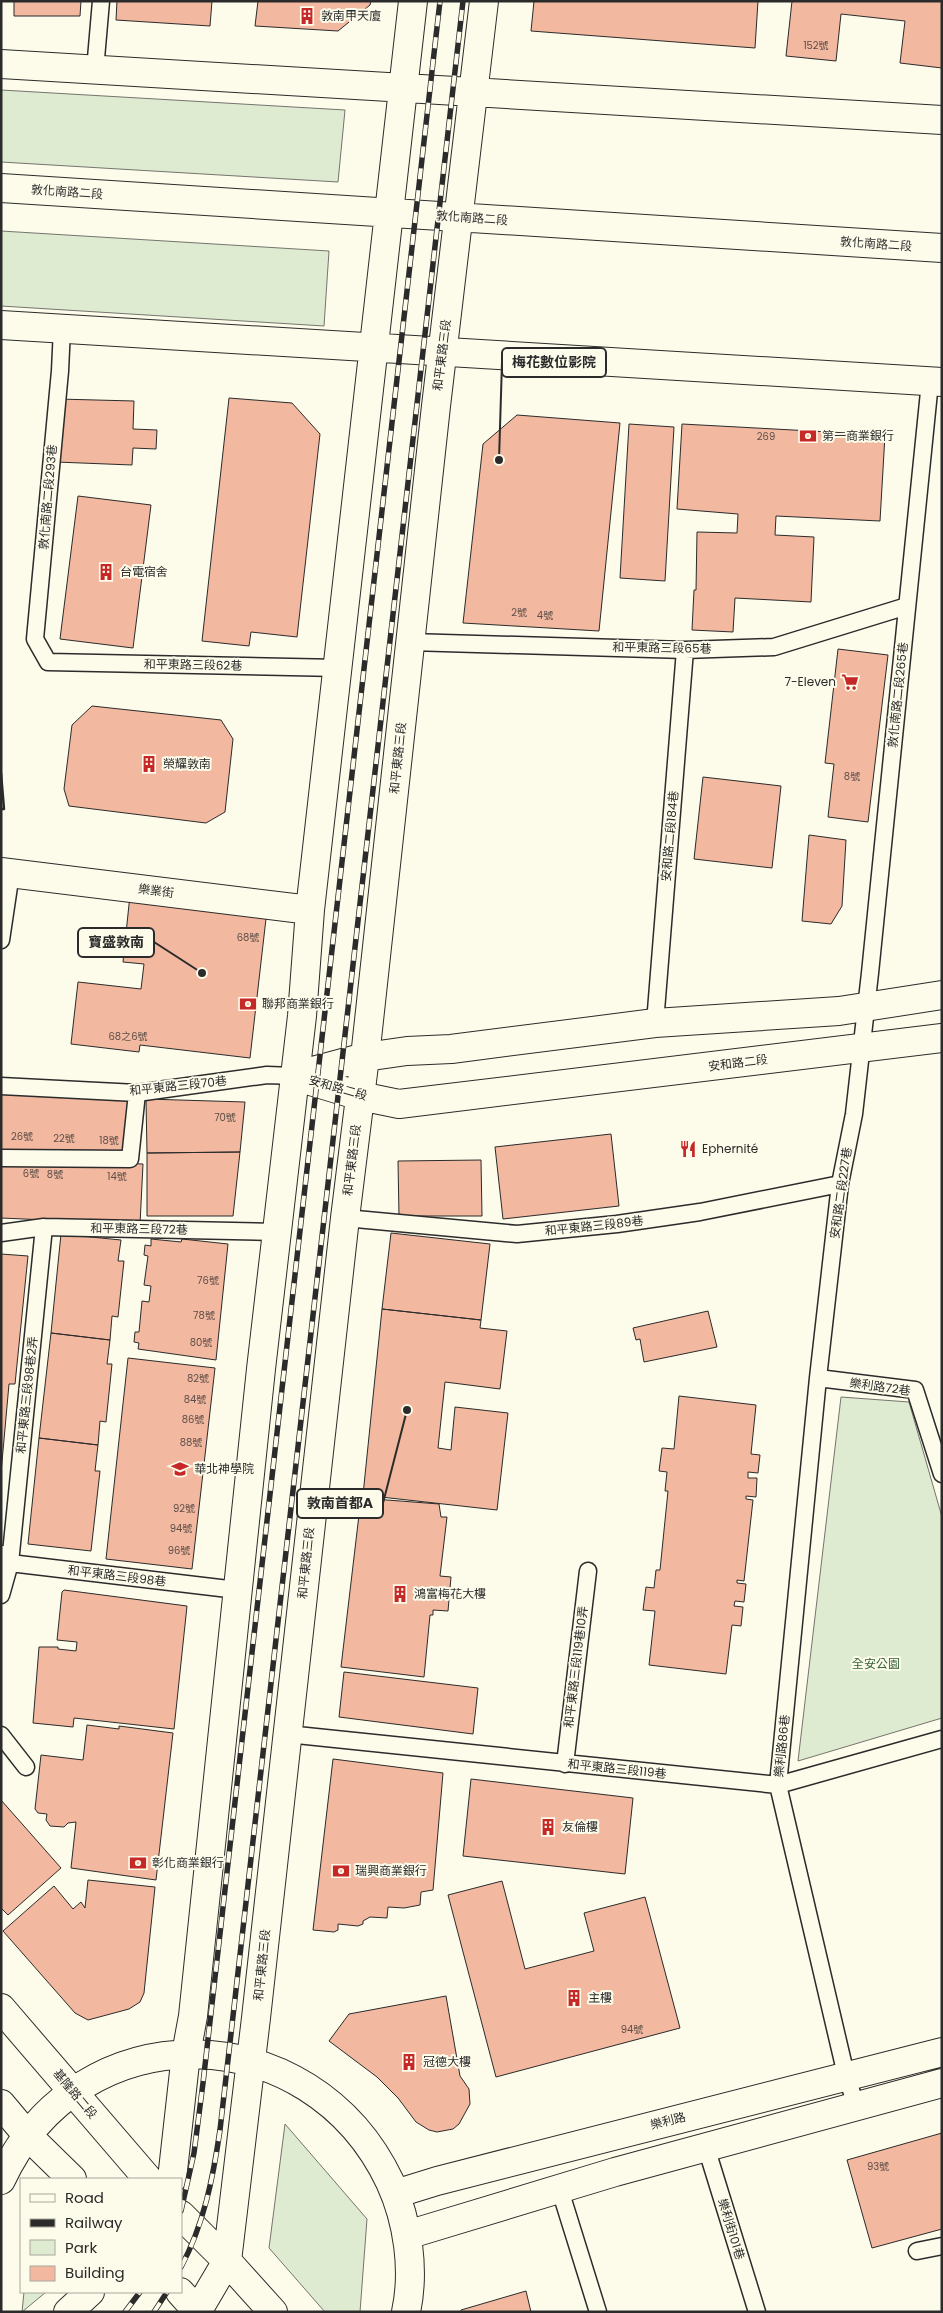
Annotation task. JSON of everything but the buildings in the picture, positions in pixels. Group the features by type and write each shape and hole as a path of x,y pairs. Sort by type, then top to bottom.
{"main road":[{"path":"172,2178 186,2054 193,2016 237,1590 302,1016 310,910 339,668 413,1"},
{"name":"和平東路三段","path":"198,2312 227,2261 249,2062 258,2008 345,1218 365,1057 410,642 484,1"},
{"path":"1,64 942,120"},
{"name":"敦化南路二段","path":"1,188 942,248"},
{"path":"1,325 375,346 443,352 936,382"},
{"name":"樂業街","path":"6,873 310,910"},
{"name":"安和路二段","path":"294,1076 365,1057 407,1051 451,1049 655,1023 866,1008 942,995"},
{"name":"安和路二段","path":"294,1076 360,1096 399,1104 942,1038"},
{"name":"基隆路二段","path":"1,2008 147,2178"},
{"name":"樂利路","path":"395,2194 437,2181 942,2052"},
{"path":"1,2180 12,2156 27,2135 71,2090 104,2073 144,2059 186,2054 218,2055 249,2062 282,2073 312,2089 339,2110 362,2135 376,2156 395,2194 407,2235 410,2272 406,2312"},
{"path":"407,2235 706,2147 942,2083"},
{"path":"1,2104 27,2135 71,2178"},
{"path":"182,2216 227,2261 273,2312"},
{"path":"68,2312 89,2293"},
{"path":"181,2293 198,2312"}],"lane":[{"path":"95,70 101,1"},
{"name":"敦化南路二段293巷","path":"48,662 35,639 60,371 62,328"},
{"name":"敦化南路二段265巷","path":"866,1008 907,606 936,382"},
{"name":"和平東路三段65巷","path":"410,642 685,650 774,647 907,606"},
{"name":"安和路二段184巷","path":"655,1023 685,650"},
{"name":"和平東路三段62巷","path":"48,662 339,668"},
{"path":"1,940 6,873"},
{"name":"安和路二段227巷","path":"818,1378 840,1184 854,1114 866,1008"},
{"name":"和平東路三段70巷","path":"1,1086 137,1093 267,1075 294,1076"},
{"path":"1,1158 130,1159 137,1093"},
{"name":"和平東路三段89巷","path":"345,1218 517,1234 617,1224 700,1212 840,1184"},
{"name":"和平東路三段72巷","path":"1,1233 44,1226 277,1232"},
{"name":"和平東路三段98巷2弄","path":"1,1596 44,1226"},
{"name":"樂利路72巷","path":"818,1378 916,1390 936,1434 942,1474"},
{"name":"樂利路86巷","path":"818,1378 778,1785 846,2075 856,2105"},
{"name":"和平東路三段98巷","path":"6,1558 237,1590"},
{"name":"和平東路三段119巷10弄","path":"565,1764 588,1571"},
{"name":"和平東路三段119巷","path":"287,1734 778,1785 942,1739"},
{"path":"1,1735 26,1767"},
{"name":"樂利街101巷","path":"706,2147 757,2312"},
{"path":"560,2190 598,2312"},
{"path":"917,2251 942,2246"}],"green space":[{"path":"1,90 345,110 338,182 1,162"},
{"path":"1,231 329,251 324,326 1,306"},
{"name":"全安公園","path":"841,1397 909,1402 942,1517 942,1718 798,1761"},
{"path":"285,2124 367,2219 360,2312 325,2312 269,2248"},
{"path":"24,2293 45,2293 22,2312"}],"railway":[{"path":"182,2207 194,2153 203,2083 440,1"},
{"path":"182,2265 202,2217 220,2130 463,1"},
{"path":"125,2312 139,2293"},
{"path":"154,2312 166,2293"}],"wall":[{"path":"1,773 4,809 1,809"}],"place":[{"name":"敦南甲天廈","path":"307,16"},
{"name":"第一商業銀行","path":"808,436"},
{"name":"梅花數位影院","path":"499,460"},
{"name":"台電宿舍","path":"106,572"},
{"name":"7-Eleven","path":"850,682"},
{"name":"榮耀敦南","path":"149,764"},
{"name":"寶盛敦南","path":"202,973"},
{"name":"聯邦商業銀行","path":"248,1004"},
{"name":"Ephernité","path":"688,1149"},
{"name":"敦南首都A","path":"407,1410"},
{"name":"華北神學院","path":"180,1469"},
{"name":"鴻富梅花大樓","path":"400,1594"},
{"name":"友倫樓","path":"548,1827"},
{"name":"彰化商業銀行","path":"138,1863"},
{"name":"瑞興商業銀行","path":"341,1871"},
{"name":"主樓","path":"574,1998"},
{"name":"冠德大樓","path":"409,2062"}]}
